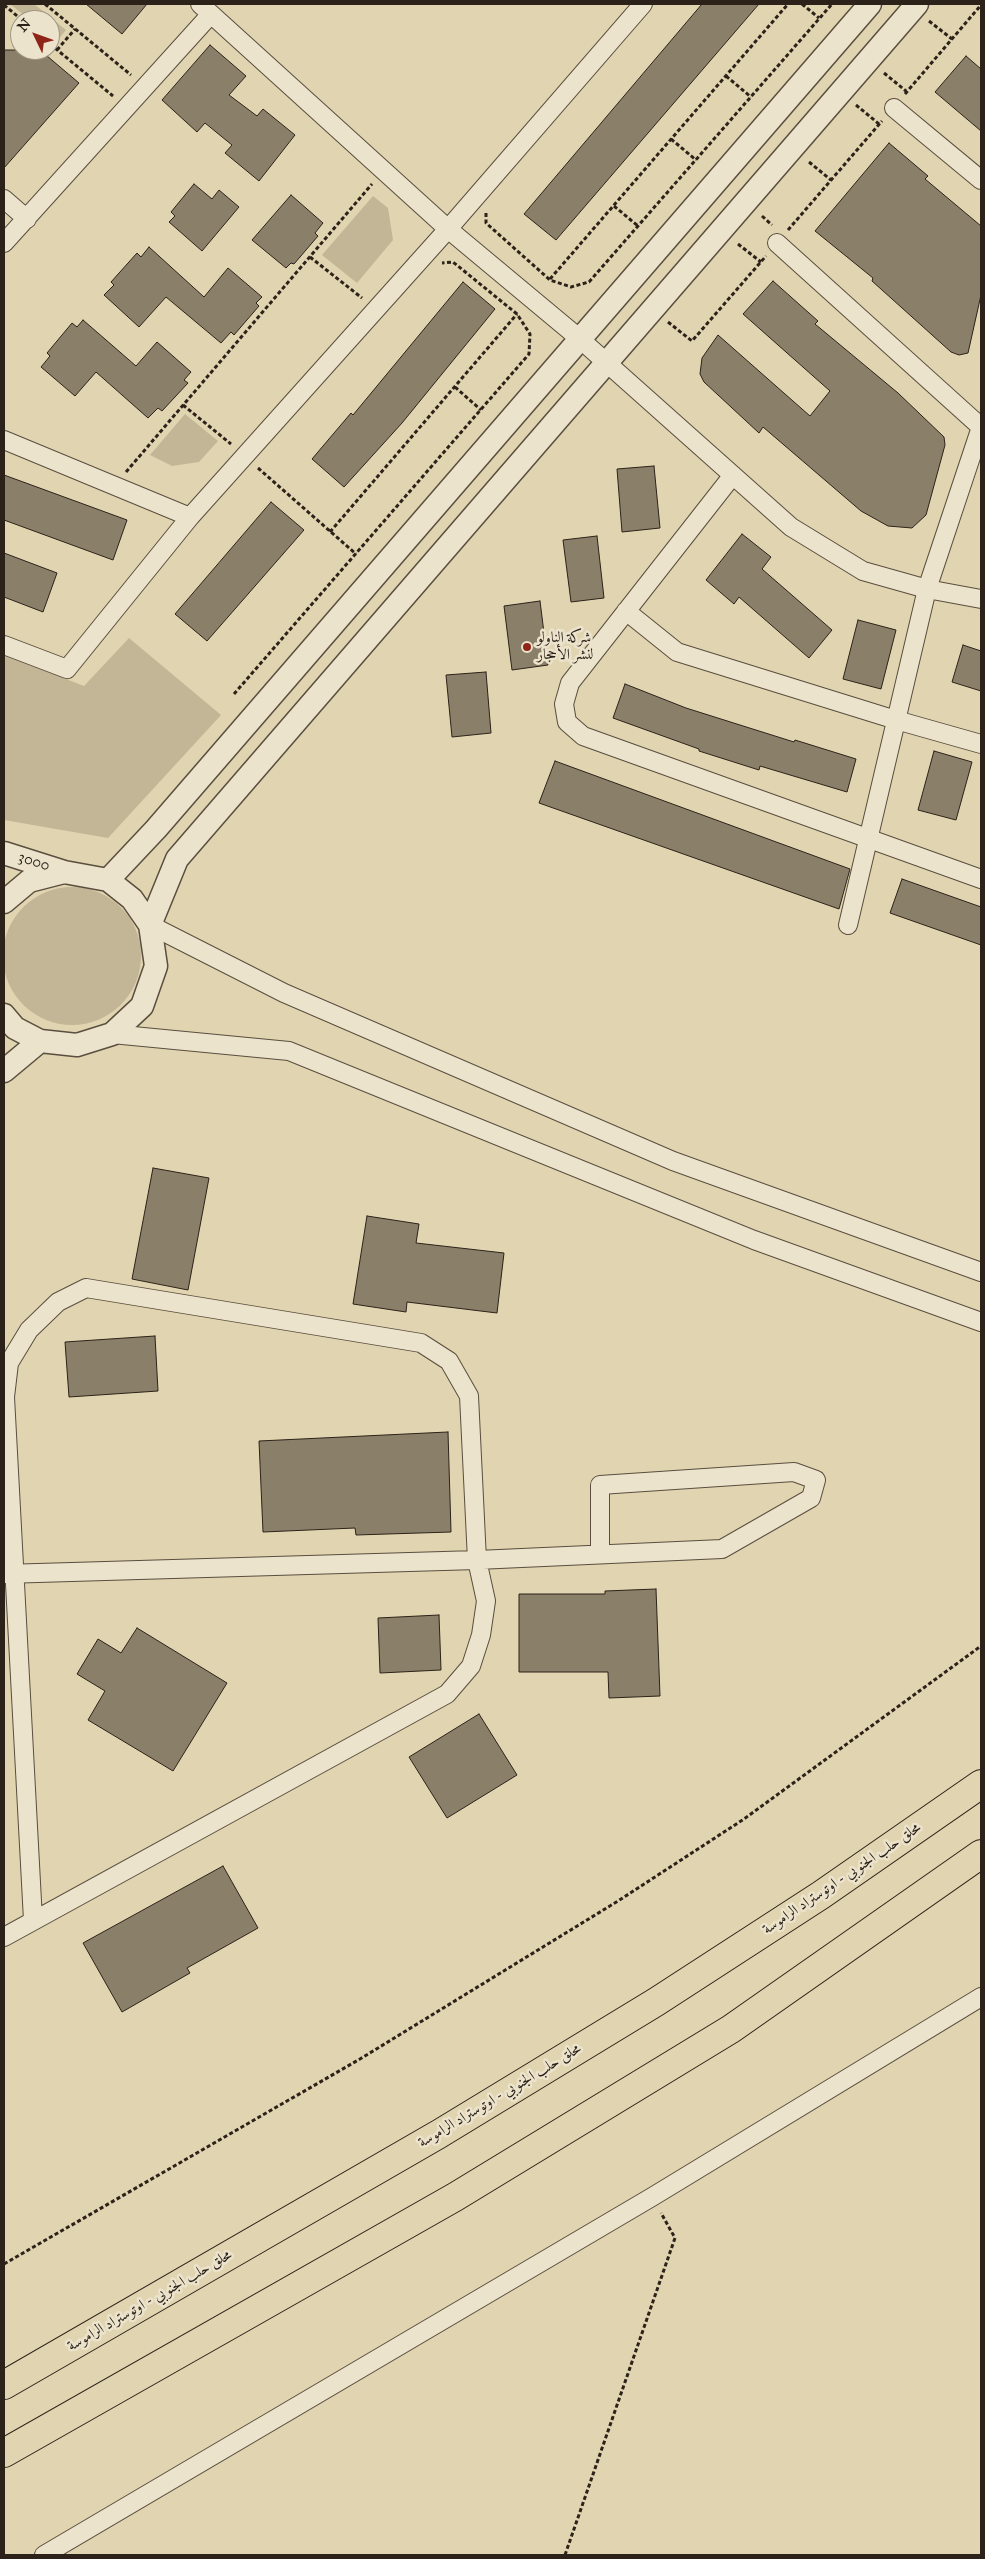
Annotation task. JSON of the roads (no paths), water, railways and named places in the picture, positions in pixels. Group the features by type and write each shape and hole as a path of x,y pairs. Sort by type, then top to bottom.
{"highway":[{"name":"محلق حلب الجنوبي - اوتوستراد الراموسة","path":"4,2385 439,2134 656,2002 820,1896 981,1784"},
{"path":"4,2454 455,2198 731,2029 981,1854"}],"street":[{"path":"4,645 67,669 190,517 448,229 643,4"},
{"path":"4,1015 15,1028 40,1041 77,1046 112,1034 142,1006 156,966 150,925 132,899 108,880 156,829 870,4"},
{"path":"4,243 146,87 206,9 448,229 607,362 791,527 864,571 928,588 981,599"},
{"path":"150,925 177,859 607,362 920,9"},
{"path":"894,108 981,180"},
{"path":"4,199 27,219"},
{"path":"781,239 981,427 928,588 848,925"},
{"path":"4,440 190,517"},
{"path":"733,475 570,683 564,704 567,722 583,736 868,840 981,879"},
{"path":"626,611 677,652 896,720 981,744"},
{"name":"3000","path":"4,853 64,872 108,880"},
{"path":"4,902 29,881 64,872"},
{"path":"150,925 284,994 673,1161 981,1272"},
{"path":"112,1034 289,1051 754,1240 981,1322"},
{"path":"4,1071 40,1041"},
{"path":"4,1937 447,1694 471,1666 482,1634 486,1601 476,1560 469,1396 449,1361 421,1343 86,1288 58,1302 29,1330 9,1363 4,1397 8,1574 33,1920"},
{"path":"8,1574 476,1560 722,1549 811,1498 816,1480 794,1472 600,1485 600,1553"},
{"path":"44,2555 652,2197 981,1997"}],"place":[{"name":"شركة الناولو لنشر الأحجار","path":"527,647"}]}
